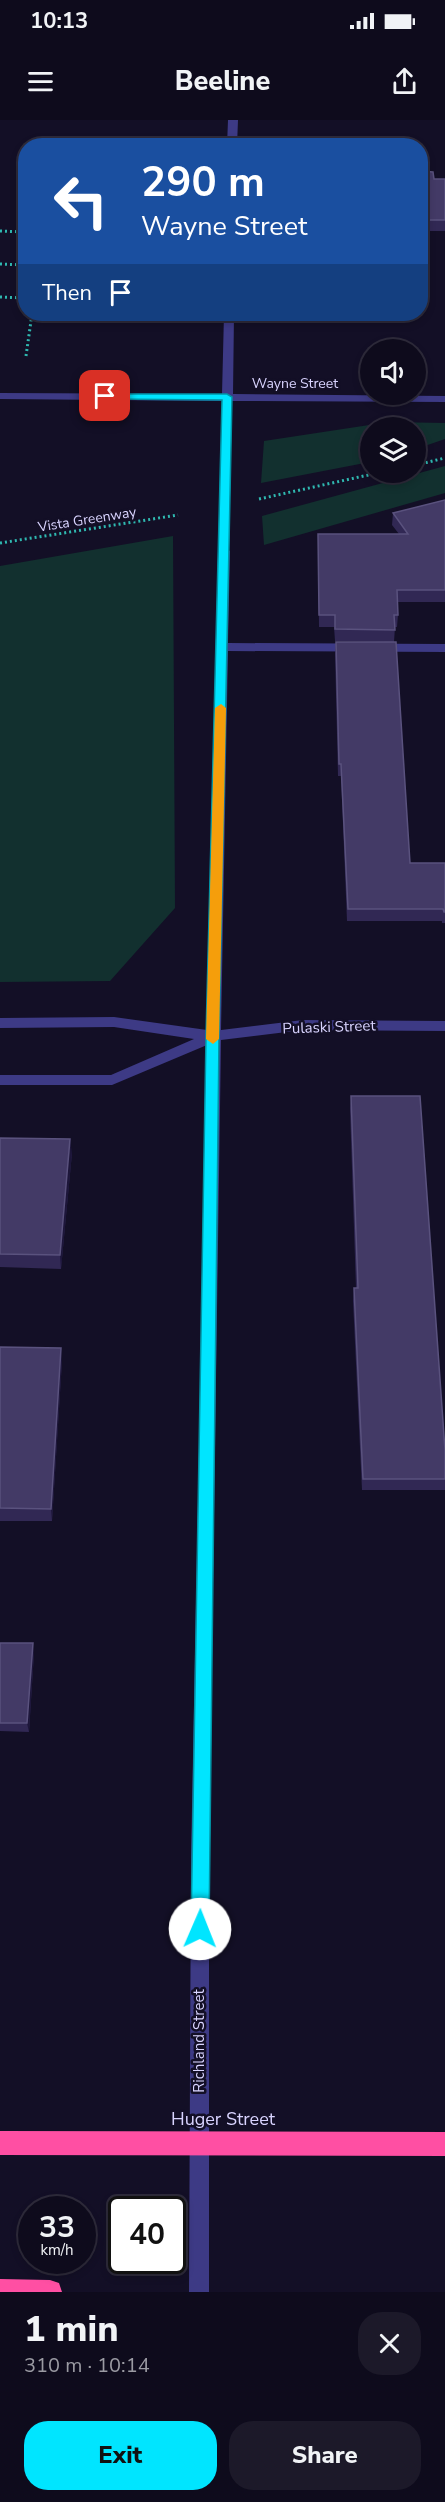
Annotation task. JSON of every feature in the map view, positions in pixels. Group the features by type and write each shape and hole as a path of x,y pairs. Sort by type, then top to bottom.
{"highway":[{"name":"Huger Street","path":"0,2143 445,2144"},
{"path":"0,2291 50,2292"}],"street":[{"path":"232,138 233,120"},
{"name":"Richland Street","path":"199,2292 198,2143 213,1036 229,321"},
{"name":"Wayne Street","path":"0,396 445,399"},
{"path":"222,647 445,648"},
{"name":"Pulaski Street","path":"0,1023 114,1022 213,1036 303,1025 445,1026"},
{"name":"Pulaski Street","path":"0,1080 112,1080 213,1036"}],"path":[{"path":"0,231 18,232"},
{"path":"0,264 18,264"},
{"path":"0,297 18,298"},
{"path":"26,356 31,321"},
{"path":"426,463 445,458"},
{"path":"259,499 360,477"},
{"name":"Vista Greenway","path":"0,543 178,515"}],"green space":[{"path":"426,423 445,423 445,439 426,446"},
{"path":"360,426 360,464 261,483 264,441"},
{"path":"445,466 445,493 264,545 262,516 383,483 426,483 426,471"},
{"path":"173,536 175,908 110,981 0,982 0,566"}],"building":[{"path":"428,172 433,172 434,179 445,179 445,220 428,220"},
{"path":"445,500 445,590 397,590 398,615 394,615 395,630 335,629 335,615 319,615 318,534 408,534 393,513"},
{"path":"336,642 396,642 410,863 445,863 445,912 443,909 348,909 341,764 339,764"},
{"path":"351,1096 420,1096 445,1450 445,1479 363,1479 354,1288 358,1288"},
{"path":"0,1138 70,1139 60,1255 0,1254"},
{"path":"0,1347 61,1348 51,1509 0,1508"},
{"path":"0,1643 33,1643 27,1723 0,1723"}],"slow traffic":[{"path":"213,1039 221,708"}],"route":[{"path":"105,396 227,397 213,1036 200,1929"}]}
